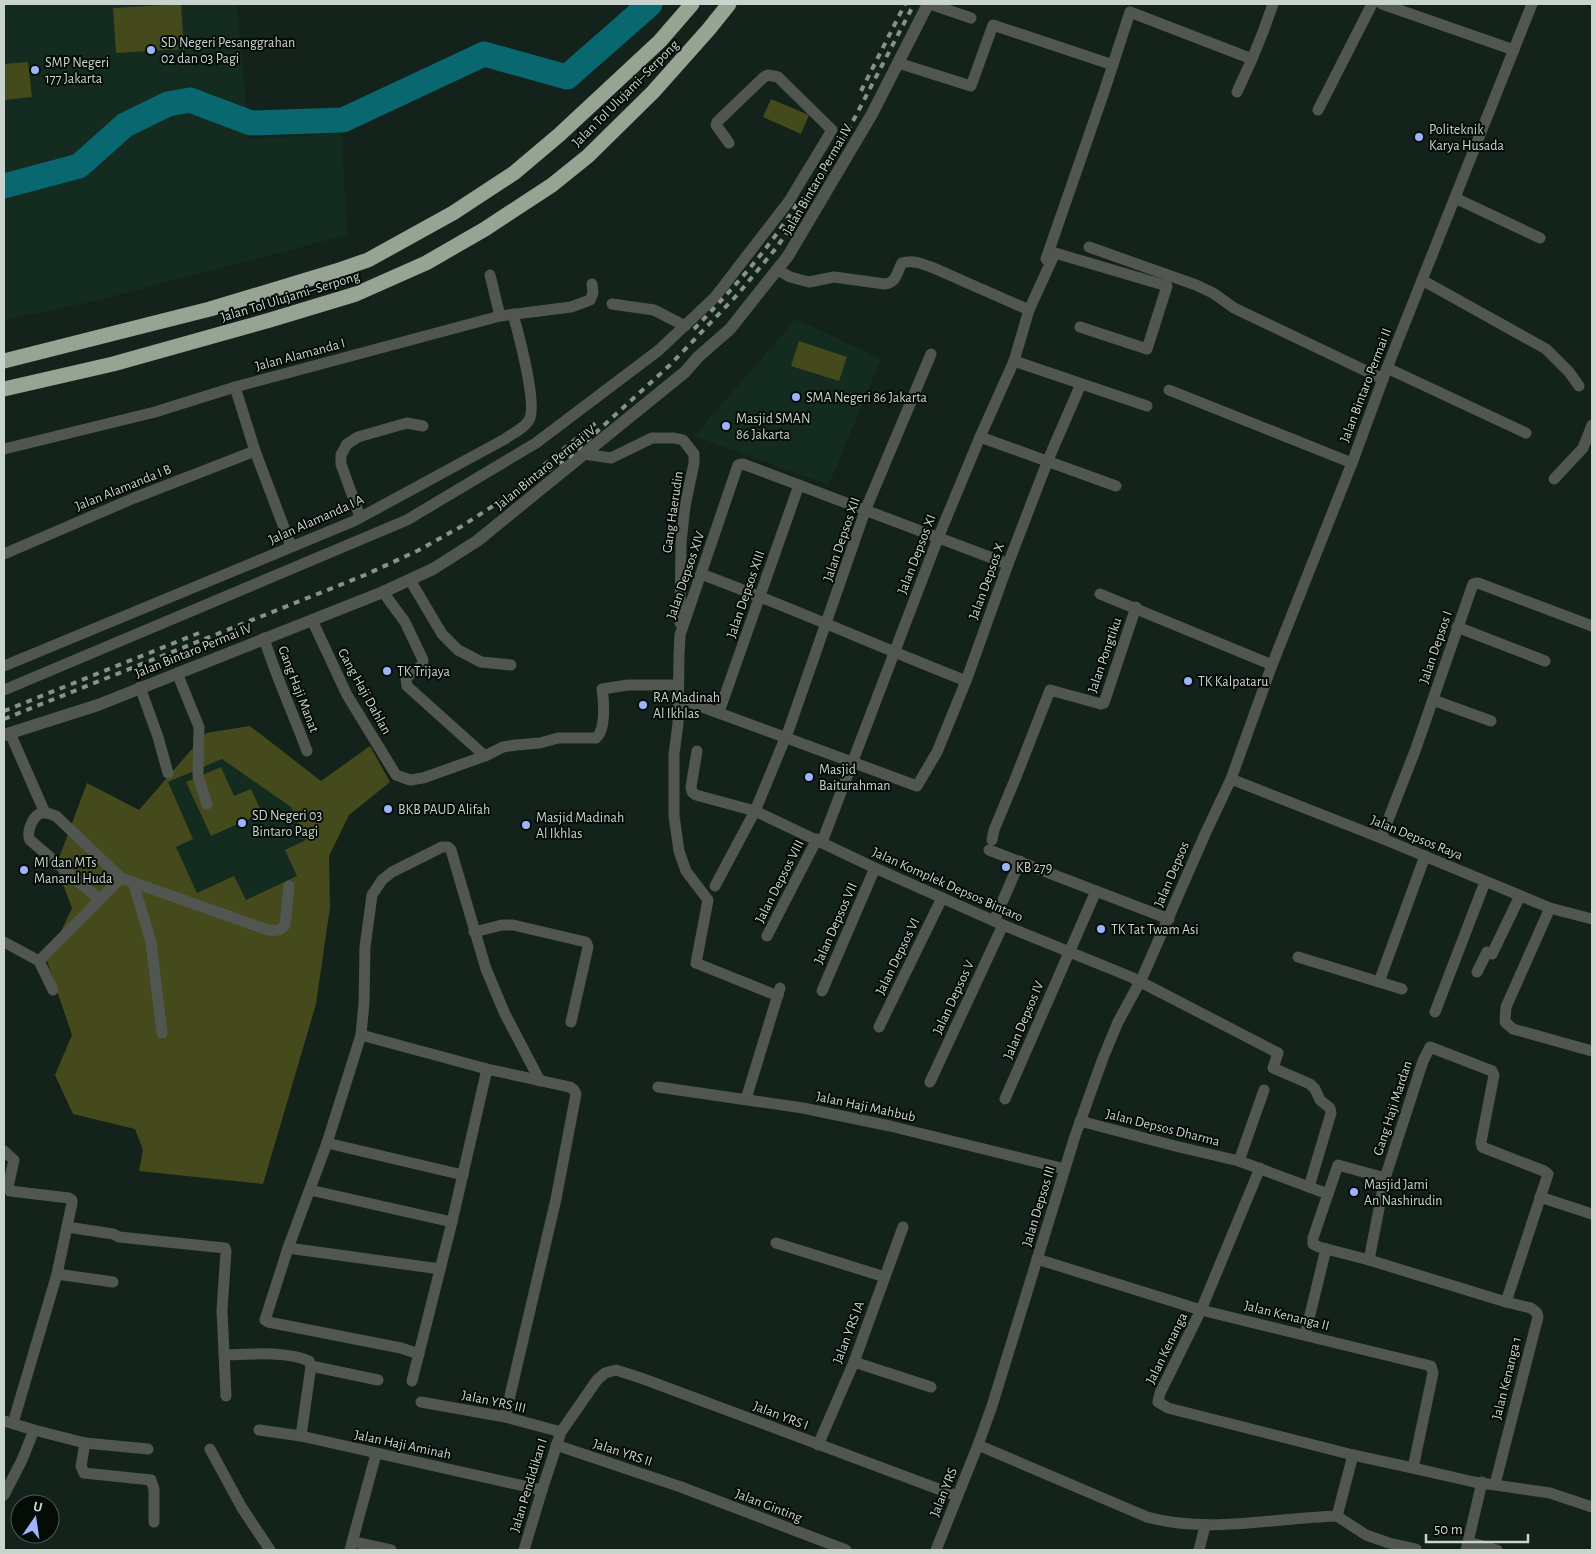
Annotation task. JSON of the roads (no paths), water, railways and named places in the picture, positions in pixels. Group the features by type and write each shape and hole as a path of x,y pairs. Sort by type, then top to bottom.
{"highway":[{"name":"Jalan Tol Ulujami–Serpong","path":"4,361 210,309 336,272 368,260 453,213 514,173 559,135 660,41 692,4"},
{"name":"Jalan Tol Ulujami–Serpong","path":"4,390 112,364 270,320 356,294 426,263 485,229 552,185 588,156 653,92 710,29 729,4"}],"street":[{"path":"929,4 971,18"},
{"name":"Jalan Bintaro Permai IV","path":"7,734 98,705 383,592 433,569 477,541 685,372 698,357 730,329 788,256 872,114 929,4"},
{"path":"1237,92 1261,39 1273,4"},
{"path":"1318,110 1372,4"},
{"path":"1382,4 1514,50"},
{"name":"Jalan Bintaro Permai II","path":"1231,779 1272,665 1387,368 1532,4"},
{"path":"1035,295 1131,8 1252,59"},
{"path":"898,63 971,86 993,25 1113,65"},
{"path":"4,690 407,520 536,443 659,350 715,297 776,221 832,130 778,77 768,74 716,122 729,143"},
{"path":"1455,198 1540,238"},
{"path":"1089,246 1204,288 1234,308 1383,379"},
{"path":"1035,295 1055,253 1167,286 1148,348 1080,328"},
{"path":"778,270 790,277 809,282 834,277 890,284 894,280 901,264 905,262 922,263 934,274 1029,310"},
{"path":"490,275 500,316"},
{"path":"1422,280 1546,349 1569,372 1579,386"},
{"name":"Jalan Alamanda I","path":"4,448 155,412 234,387 500,316 571,307 590,300 592,284"},
{"name":"Jalan Depsos XI","path":"853,761 938,538 980,436 1014,361 1035,295"},
{"path":"612,304 654,310 684,326"},
{"name":"Jalan Alamanda I A","path":"4,666 360,517 505,438 528,423 531,414 528,377 513,314"},
{"name":"Jalan Depsos XII","path":"715,886 755,811 786,737 866,511 930,354"},
{"path":"1014,361 1147,406"},
{"path":"1387,368 1526,433"},
{"name":"Jalan Depsos X","path":"853,761 917,786 937,752 966,681 1048,460 1082,384"},
{"path":"234,387 255,451 291,546"},
{"path":"1169,390 1352,462"},
{"path":"360,517 341,464 341,455 347,444 358,437 407,423 423,426"},
{"path":"1554,479 1588,450 1592,425"},
{"path":"980,436 1116,486"},
{"name":"Gang Haerudin","path":"584,454 611,458 652,438 674,438 683,440 694,454 680,543 680,635"},
{"name":"Jalan Alamanda I B","path":"4,554 134,498 255,451"},
{"name":"Jalan Depsos XIV","path":"746,1099 779,992 696,963 708,900 686,870 679,851 674,816 680,635 738,464 743,464 799,485"},
{"path":"799,485 1008,564"},
{"name":"Jalan Depsos XIII","path":"720,712 799,485"},
{"path":"701,574 761,596 827,625 966,681"},
{"path":"410,580 442,634 458,650 481,662 511,665"},
{"name":"Jalan Depsos I","path":"1381,838 1433,700 1473,585 1476,583 1592,626"},
{"path":"383,592 405,622 423,660 422,666 411,673 406,679 407,686 484,756 503,747 540,743 558,738 599,737 602,727 604,702 602,689 628,685 678,685"},
{"path":"1100,594 1136,608"},
{"name":"Jalan Pongtiku","path":"1020,861 990,845 994,830 1050,690 1101,704 1104,703 1136,608 1272,665"},
{"name":"Gang Haji Dahlan","path":"312,620 347,695 396,775 410,780 423,778 484,756"},
{"path":"1457,627 1545,661"},
{"name":"Gang Haji Manat","path":"264,638 273,667 307,751"},
{"path":"176,673 199,726 198,776 207,804"},
{"path":"140,688 158,737 168,773"},
{"path":"678,698 853,761"},
{"path":"1433,700 1491,721"},
{"path":"7,734 45,813"},
{"name":"Jalan Komplek Depsos Bintaro","path":"697,751 692,774 692,792 696,795 755,811 942,898 1068,953 1136,979 1278,1053 1273,1068 1310,1084 1315,1088 1320,1100 1330,1108 1331,1113 1309,1187"},
{"name":"Jalan Depsos VIII","path":"767,936 820,841 853,761"},
{"name":"Jalan Depsos Raya","path":"1231,779 1381,838 1550,908 1592,919"},
{"name":"Jalan Depsos","path":"1136,979 1168,919 1231,779"},
{"path":"99,899 30,840 28,832 34,819 39,814 45,813 56,816 121,878 268,930 280,930 285,925 289,886"},
{"path":"419,1354 266,1321 288,1248 327,1143 360,1035 364,1003 365,947 370,901 382,880 392,872 442,847 448,847 454,858 486,969 505,1014 540,1081"},
{"path":"1379,982 1424,856"},
{"path":"1020,861 1168,919"},
{"name":"Jalan Depsos V","path":"930,1082 999,923 1020,861"},
{"name":"Jalan Depsos VII","path":"822,990 875,868"},
{"path":"39,961 121,878"},
{"path":"133,882 150,942 162,1034"},
{"path":"1435,1012 1485,882"},
{"name":"Jalan Depsos IV","path":"1005,1099 1096,891"},
{"path":"1477,972 1487,952 1492,954 1520,896"},
{"name":"Jalan Depsos VI","path":"878,1027 942,898"},
{"path":"1550,908 1506,1007 1505,1022 1514,1029 1592,1051"},
{"path":"474,932 502,925 513,925 586,942 588,947 571,1022"},
{"path":"4,942 39,961 53,990"},
{"path":"1298,957 1402,989"},
{"name":"Jalan Depsos III","path":"978,1445 1080,1121 1136,979"},
{"path":"360,1035 488,1069 570,1087 574,1090 576,1098 556,1199 505,1417"},
{"name":"Gang Haji Mardan","path":"1369,1260 1385,1178 1423,1061 1429,1048 1492,1071 1494,1075 1481,1146 1486,1150 1547,1173 1540,1197"},
{"path":"412,1381 488,1069"},
{"name":"Jalan Haji Mahbub","path":"658,1087 803,1108 882,1124 1065,1169"},
{"path":"1264,1090 1239,1161 1328,1194"},
{"name":"Jalan Depsos Dharma","path":"1080,1121 1239,1161"},
{"path":"327,1143 463,1175"},
{"path":"4,1152 14,1160 8,1187 10,1191 72,1200 57,1274 9,1422 85,1443 148,1449"},
{"path":"1385,1178 1338,1165 1312,1241 1314,1244 1506,1302 1540,1197 1592,1214"},
{"name":"Jalan Kenanga","path":"1260,1168 1201,1310 1160,1393 1158,1402 1168,1408 1353,1455 1482,1482 1550,1493 1592,1507"},
{"path":"310,1190 452,1222"},
{"path":"67,1227 113,1234 119,1237 225,1248 222,1310 226,1396"},
{"name":"Jalan YRS IA","path":"818,1445 854,1362 903,1227"},
{"path":"776,1243 885,1277"},
{"path":"288,1248 440,1268"},
{"path":"1305,1335 1326,1249"},
{"name":"Jalan Kenanga II","path":"1037,1259 1201,1310 1433,1367 1412,1468"},
{"path":"57,1274 113,1282"},
{"name":"Jalan Kenanga 1","path":"1495,1484 1538,1317 1536,1311 1531,1308 1506,1302"},
{"path":"224,1355 278,1355 310,1361 311,1366 300,1436"},
{"path":"854,1362 931,1387"},
{"path":"311,1366 378,1380"},
{"name":"Jalan YRS I","path":"597,1380 605,1373 616,1370 957,1496"},
{"name":"Jalan Pendidikan I","path":"524,1550 561,1432 597,1380"},
{"name":"Jalan YRS III","path":"421,1402 505,1417 561,1432"},
{"path":"4,1495 22,1460 34,1430"},
{"name":"Jalan Haji Aminah","path":"258,1430 300,1436 542,1490"},
{"path":"85,1443 81,1466 84,1473 151,1480 154,1489 154,1522"},
{"name":"Jalan YRS II","path":"556,1445 681,1487"},
{"path":"978,1445 1147,1517 1166,1523 1205,1526 1337,1516 1366,1535 1399,1546 1416,1549"},
{"name":"Jalan YRS","path":"936,1550 978,1445"},
{"path":"210,1448 242,1508 270,1550"},
{"path":"376,1454 352,1546 391,1550"},
{"path":"1337,1516 1353,1455"},
{"path":"1482,1482 1467,1546 1497,1550"},
{"name":"Jalan Ginting","path":"681,1487 846,1550"},
{"path":"1199,1550 1205,1526"}],"waterway":[{"path":"4,186 79,166 125,125 168,104 190,100 251,123 343,120 484,54 567,77 650,4"}],"railway":[{"path":"861,91 905,4"},
{"path":"4,719 365,575 419,550 462,526 569,457 670,365 738,294 777,247 839,148 914,4"},
{"path":"694,329 749,269 797,204"},
{"path":"544,465 598,421"},
{"path":"4,711 204,631"}],"place":[{"name":"SD Negeri Pesanggrahan 02 dan 03 Pagi","path":"151,50"},
{"name":"SMP Negeri 177 Jakarta","path":"35,70"},
{"name":"Politeknik Karya Husada","path":"1419,137"},
{"name":"SMA Negeri 86 Jakarta","path":"796,397"},
{"name":"Masjid SMAN 86 Jakarta","path":"726,426"},
{"name":"TK Trijaya","path":"387,671"},
{"name":"TK Kalpataru","path":"1188,681"},
{"name":"RA Madinah Al Ikhlas","path":"643,705"},
{"name":"Masjid Baiturahman","path":"809,777"},
{"name":"BKB PAUD Alifah","path":"388,809"},
{"name":"SD Negeri 03 Bintaro Pagi","path":"242,823"},
{"name":"Masjid Madinah Al Ikhlas","path":"526,825"},
{"name":"KB 279","path":"1006,867"},
{"name":"MI dan MTs Manarul Huda","path":"24,870"},
{"name":"TK Tat Twam Asi","path":"1101,929"},
{"name":"Masjid Jami An Nashirudin","path":"1354,1192"}]}
